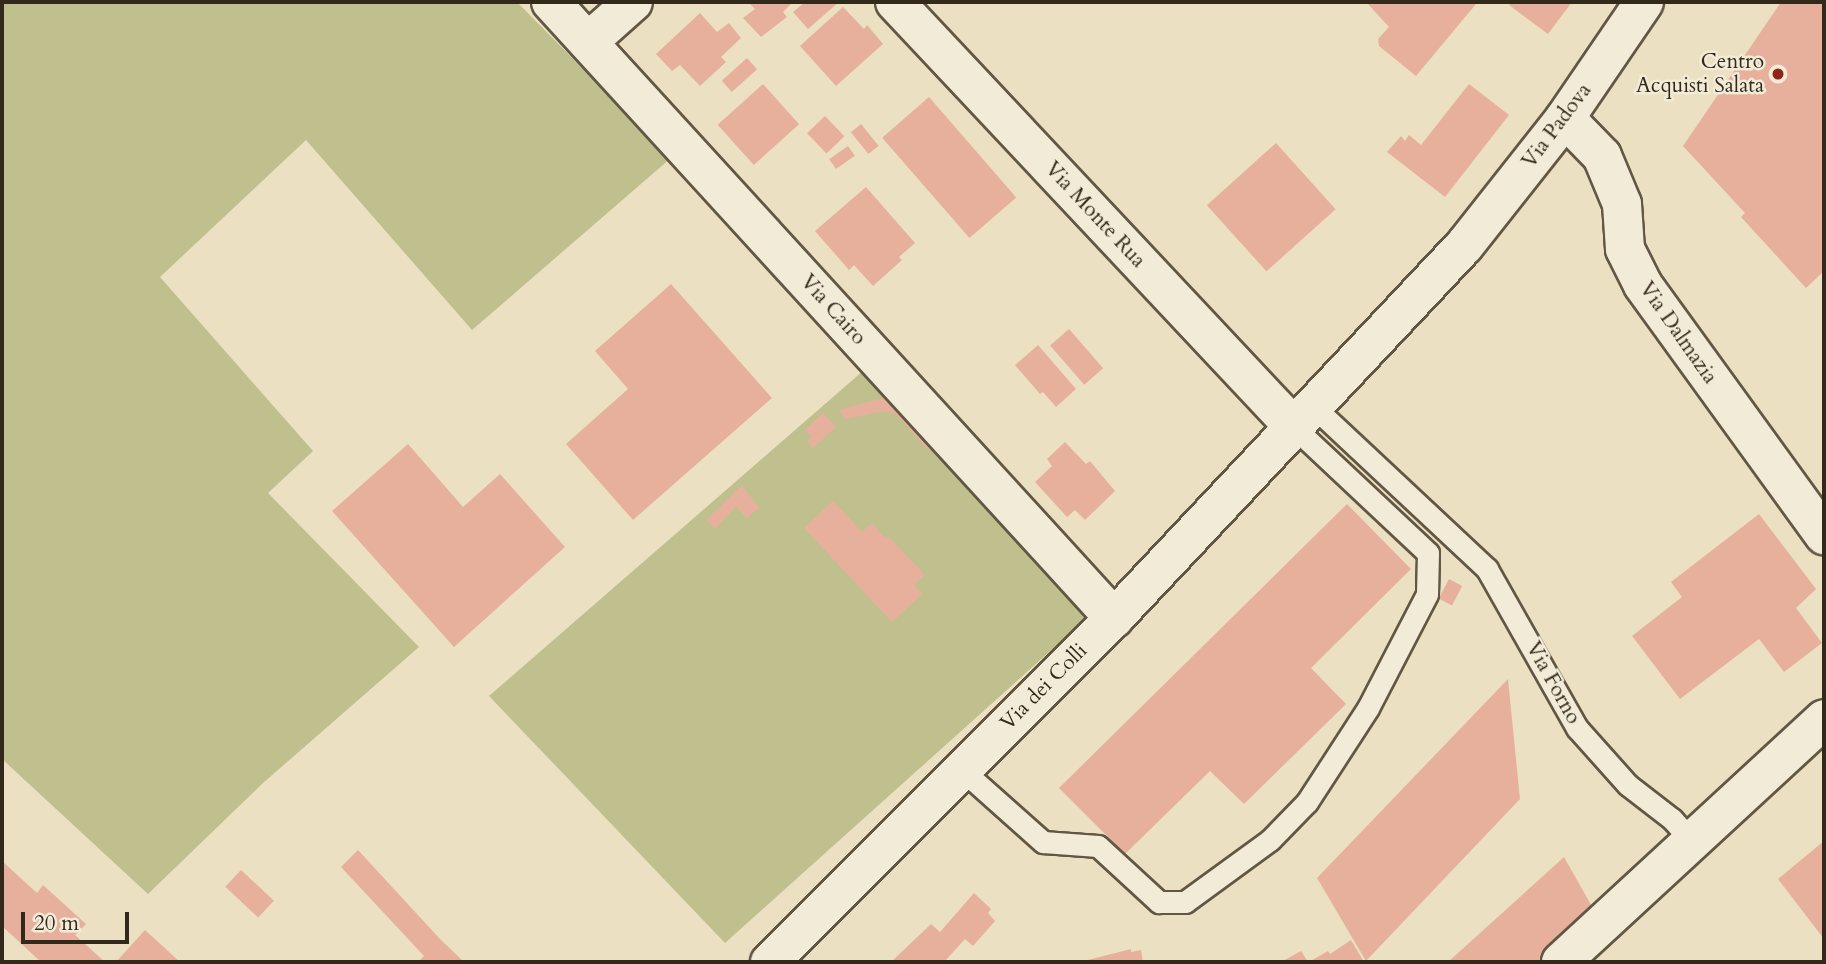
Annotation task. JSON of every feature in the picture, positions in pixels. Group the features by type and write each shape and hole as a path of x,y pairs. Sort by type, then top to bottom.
{"street":[{"name":"Via Cairo","path":"551,2 1114,618"},
{"path":"588,42 633,2"},
{"name":"Via Monte Rua","path":"895,2 1304,417"},
{"name":"Via Padova","path":"1464,246 1565,118 1644,2"},
{"name":"Via Dalmazia","path":"1565,118 1602,156 1622,204 1625,249 1643,285 1824,535"},
{"name":"Via dei Colli","path":"770,962 1114,618 1464,246"},
{"path":"1561,962 1824,719"}],"lane":[{"name":"Via Forno","path":"1304,417 1460,542 1487,569 1577,728 1628,785 1672,820 1692,841"},
{"path":"961,769 1043,842 1098,846 1159,902 1185,902 1279,831 1307,802 1368,708 1427,594 1428,553 1304,417"}],"green space":[{"path":"2,2 517,2 671,158 472,330 306,140 160,277 313,451 268,493 419,647 263,783 148,894 2,759"},
{"path":"863,371 1064,589 1086,619 725,943 489,696"}],"building":[{"path":"748,2 793,2 783,12 787,17 761,37 743,18 755,9"},
{"path":"805,2 839,2 808,29 793,12"},
{"path":"1366,2 1476,4 1416,76 1379,46 1378,39 1389,27"},
{"path":"1511,2 1572,2 1548,34 1509,5"},
{"name":"Centro Acquisti Salata","path":"1781,2 1824,2 1824,271 1806,288 1741,217 1745,213 1683,146"},
{"path":"843,7 864,29 867,25 883,44 836,86 800,46"},
{"path":"700,13 717,32 729,23 741,38 721,57 726,62 700,86 680,65 672,71 656,54"},
{"path":"747,58 757,69 732,92 722,81"},
{"path":"763,84 799,124 754,165 718,125"},
{"path":"1469,84 1509,115 1445,197 1387,152 1401,136 1405,141 1409,135 1421,145"},
{"path":"929,97 1016,197 969,238 882,138"},
{"path":"825,116 844,136 826,154 807,133"},
{"path":"861,124 879,146 869,154 851,132"},
{"path":"1276,143 1336,209 1266,271 1207,205"},
{"path":"848,146 855,156 836,169 829,159"},
{"path":"866,187 915,243 899,257 902,260 873,286 854,265 849,270 815,231"},
{"path":"671,284 772,398 633,520 566,444 628,389 595,351"},
{"path":"1069,329 1103,368 1084,385 1050,345"},
{"path":"1038,345 1076,389 1056,407 1043,392 1040,394 1015,365"},
{"path":"890,396 938,441 928,450 896,414 885,411 845,419 839,410"},
{"path":"823,413 836,427 813,448 807,441 811,437 805,430"},
{"path":"1065,442 1086,464 1090,461 1115,491 1085,520 1075,510 1067,517 1035,482 1052,466 1047,459"},
{"path":"408,444 463,507 500,474 565,547 454,647 332,511"},
{"path":"742,485 759,508 747,518 736,506 715,529 706,520"},
{"path":"833,501 862,532 872,523 925,575 914,585 922,594 892,622 804,528"},
{"path":"1347,504 1411,569 1311,668 1346,704 1244,804 1210,771 1125,854 1059,788"},
{"path":"1759,514 1816,589 1796,608 1822,643 1784,672 1759,639 1680,699 1632,636 1682,597 1671,582"},
{"path":"1449,579 1462,586 1452,605 1439,598"},
{"path":"1508,679 1520,799 1366,961 1317,878"},
{"path":"1824,841 1824,939 1778,879"},
{"path":"358,850 464,962 418,962 424,956 341,867"},
{"path":"1564,857 1594,910 1539,962 1448,962"},
{"path":"2,861 37,893 43,885 86,924 75,935 105,962 41,962 2,926"},
{"path":"241,870 274,901 258,918 225,887"},
{"path":"974,893 991,909 988,913 995,921 973,946 965,939 944,962 891,962 931,924 940,932"},
{"path":"145,930 180,962 116,962"},
{"path":"1351,940 1364,962 1309,962 1328,951 1330,954"},
{"path":"1131,949 1131,952 1141,950 1143,962 1080,962"},
{"path":"1301,951 1308,962 1281,962"}],"place":[{"name":"Centro Acquisti Salata","path":"1778,74"}]}
